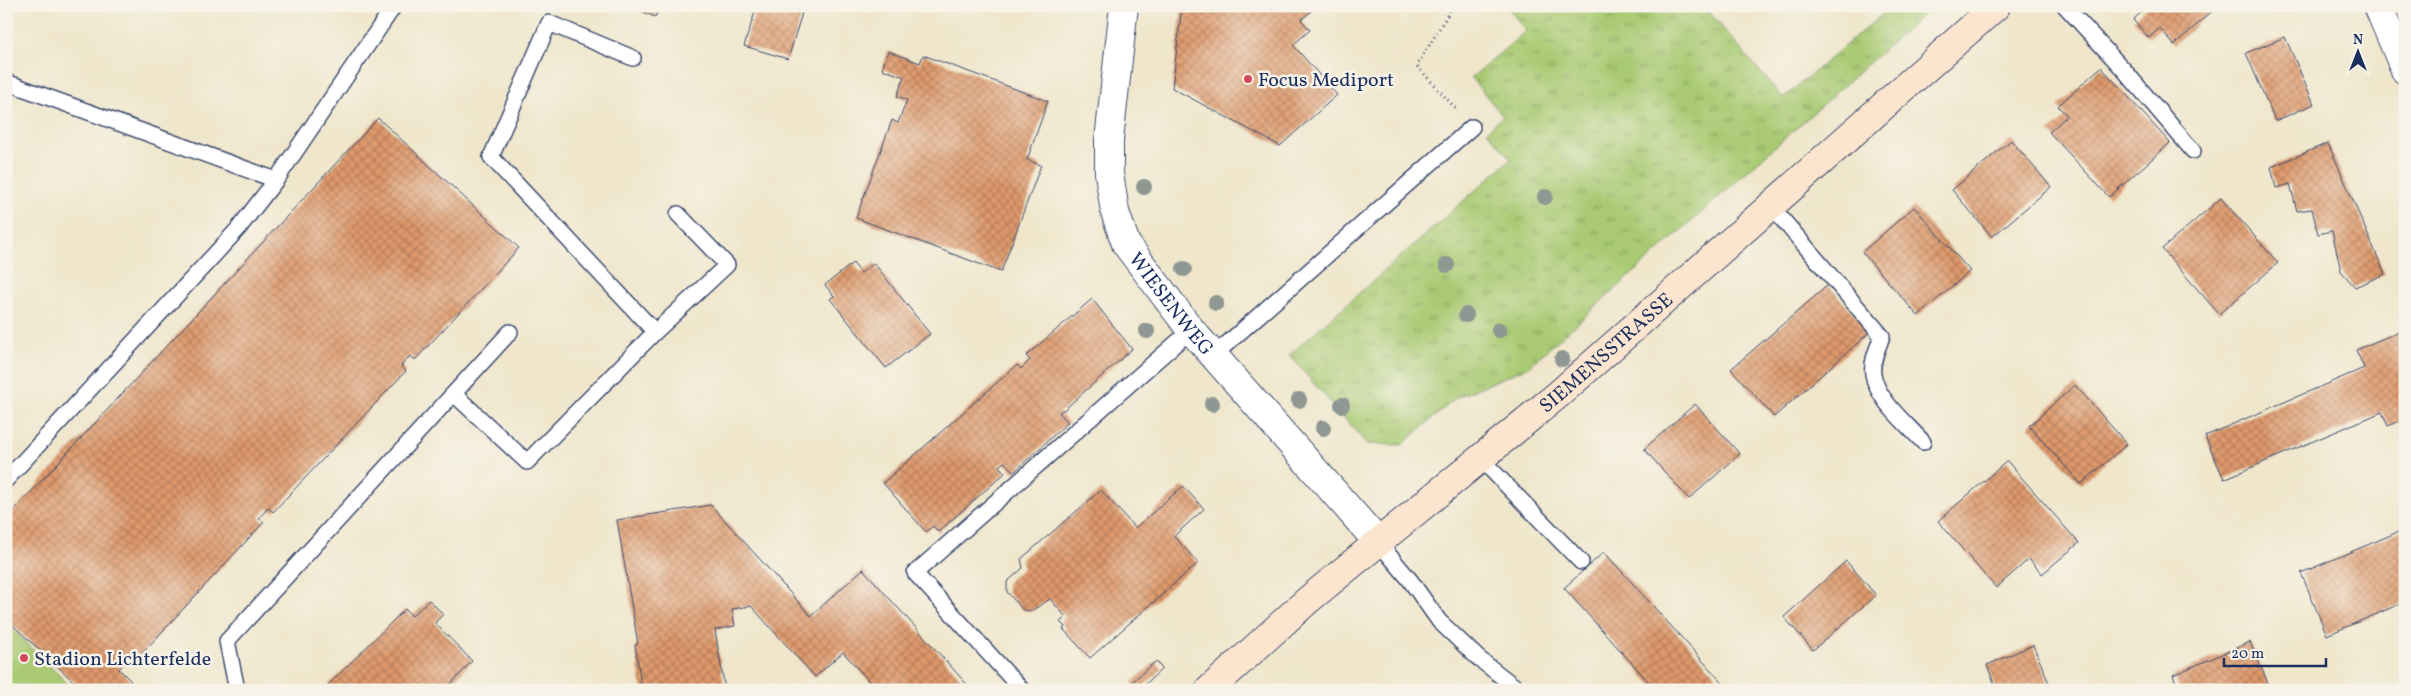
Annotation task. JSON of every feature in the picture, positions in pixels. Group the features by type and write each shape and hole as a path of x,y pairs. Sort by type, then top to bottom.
{"street":[{"name":"WIESENWEG","path":"1124,6 1109,140 1109,173 1115,212 1126,244 1191,330 1378,542"},
{"name":"SIEMENSSTRASSE","path":"1209,690 1308,600 1560,393 1996,6"},
{"path":"2378,6 2405,70"}],"lane":[{"path":"6,480 238,229 276,180 394,6"},
{"path":"2065,6 2124,70 2193,151"},
{"path":"633,58 549,23 491,157 655,332"},
{"path":"6,82 276,180"},
{"path":"1213,356 1472,127"},
{"path":"1772,206 1882,336 1874,360 1873,373 1877,385 1885,400 1923,442"},
{"path":"455,394 528,462 655,332 727,265 678,214"},
{"path":"1022,690 915,574 1191,330"},
{"path":"237,690 227,641 510,332"},
{"path":"1480,458 1581,562"},
{"path":"1378,542 1410,580 1439,621 1478,658 1519,690"}],"path":[{"path":"1461,6 1450,8 1417,66 1472,127"}],"green space":[{"path":"1507,6 1704,6 1783,98 1892,6 1933,6 1528,367 1457,397 1402,445 1367,444 1289,355 1511,159 1487,131 1503,116 1471,78 1526,31"},
{"name":"Stadion Lichterfelde","path":"6,623 74,690 6,690"}],"building":[{"path":"630,6 660,6 655,17"},
{"path":"757,6 779,6 802,13 788,59 744,46"},
{"name":"Focus Mediport","path":"1182,6 1308,6 1311,11 1301,20 1310,30 1293,45 1337,95 1280,146 1172,88"},
{"path":"2148,6 2218,6 2174,45 2160,28 2149,38 2133,20"},
{"path":"2285,37 2314,104 2275,121 2246,53"},
{"path":"888,51 920,63 923,55 1048,101 1027,160 1041,165 1001,272 856,218 892,120 898,123 907,100 897,96 904,77 882,69"},
{"path":"2101,67 2170,143 2109,197 2049,132 2067,116 2058,106"},
{"path":"378,118 519,248 415,360 410,356 401,366 406,371 273,512 268,508 259,518 264,522 133,663 128,659 119,669 131,681 122,690 83,690 6,619 6,519"},
{"path":"2011,140 2051,187 1992,237 1952,190"},
{"path":"2328,143 2385,274 2355,287 2341,271 2332,231 2318,234 2312,209 2297,211 2290,184 2276,188 2271,167"},
{"path":"2221,198 2278,263 2219,314 2162,249"},
{"path":"1914,207 1970,271 1918,316 1862,252"},
{"path":"853,263 861,273 874,263 930,334 886,368 830,299 834,296 825,285"},
{"path":"1828,285 1870,332 1774,417 1731,369"},
{"path":"1092,299 1132,349 1065,409 1059,412 1068,422 1014,472 1004,462 999,466 1005,473 938,532 933,526 926,532 883,483 1017,365 1021,369 1030,360 1026,356"},
{"path":"2405,329 2405,419 2388,426 2382,412 2224,479 2205,436 2364,368 2356,350"},
{"path":"2075,385 2127,444 2081,484 2029,426"},
{"path":"1695,404 1740,454 1689,499 1644,449"},
{"path":"2007,461 2079,543 2042,574 2029,559 1996,588 1938,521"},
{"path":"1183,486 1204,509 1174,536 1198,563 1090,658 1063,629 1065,627 1060,622 1066,617 1050,599 1031,611 1023,610 1007,592 1007,582 1023,568 1021,559 1101,490 1135,528"},
{"path":"711,505 811,616 863,569 972,690 877,690 843,652 815,677 751,606 732,609 735,626 715,630 725,690 642,690 635,645 638,644 617,520"},
{"path":"2405,529 2405,602 2327,635 2301,573"},
{"path":"1604,552 1729,690 1656,690 1564,588"},
{"path":"1846,561 1876,595 1813,650 1784,617"},
{"path":"429,600 443,614 435,623 472,661 449,686 452,690 323,690 405,609 412,616"},
{"path":"2250,642 2271,690 2179,690 2173,675"},
{"path":"2033,645 2052,690 1997,690 1987,665"},
{"path":"1156,661 1162,669 1139,690 1132,682"}],"place":[{"name":"Focus Mediport","path":"1248,79"},
{"name":"Stadion Lichterfelde","path":"24,658"}]}
